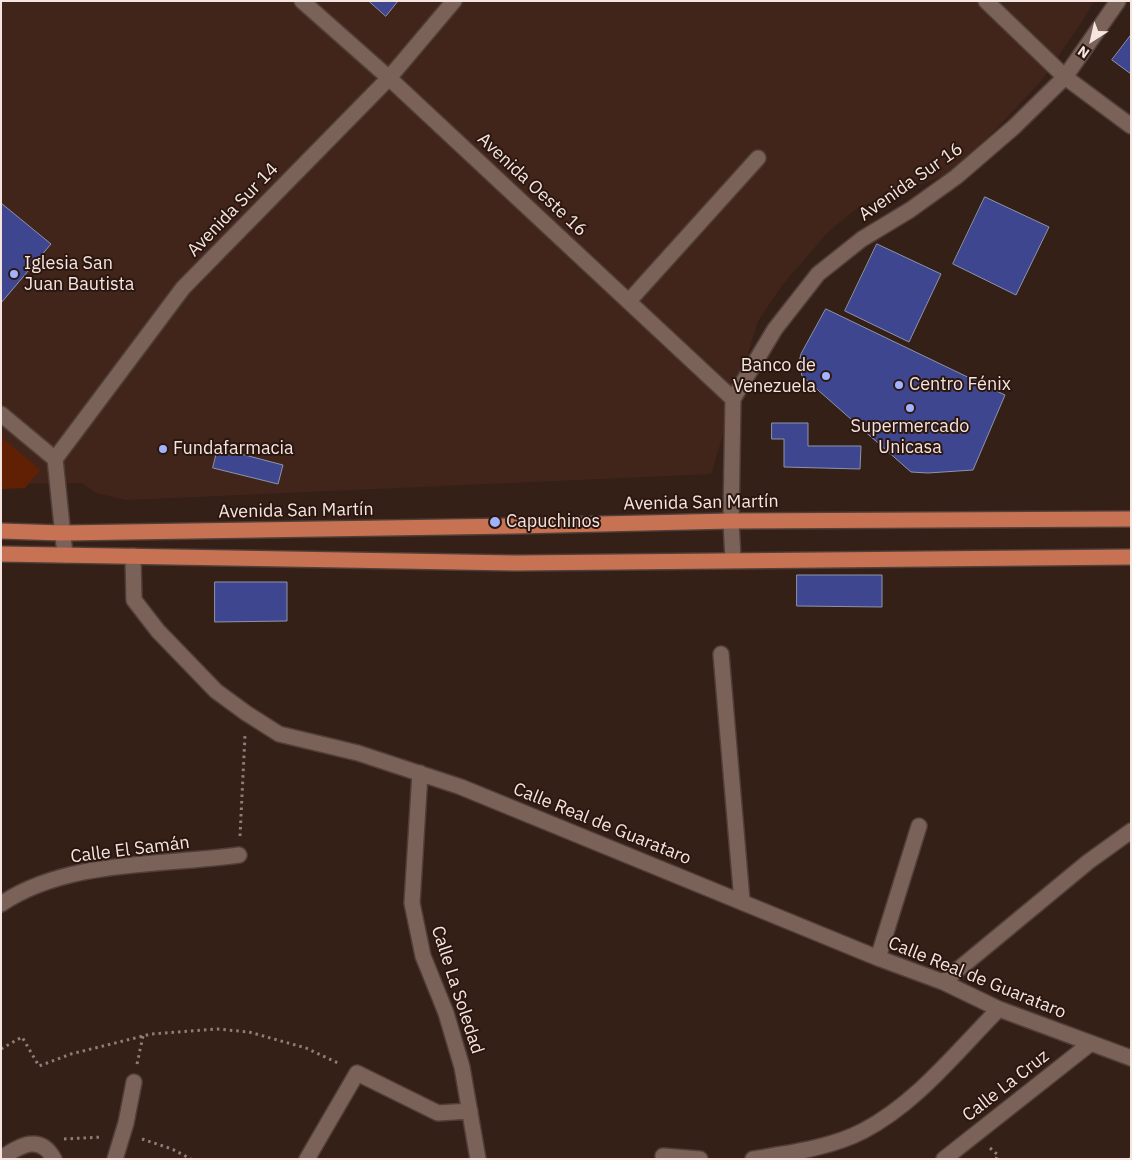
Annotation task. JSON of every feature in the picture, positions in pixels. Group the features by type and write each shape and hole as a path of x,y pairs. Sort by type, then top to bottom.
{"main road":[{"name":"Avenida San Martín","path":"1,532 62,533 731,521 1131,519"},
{"path":"1,554 515,563 1131,557"}],"street":[{"name":"Avenida Oeste 16","path":"302,1 389,78 733,400"},
{"name":"Avenida Sur 14","path":"55,459 183,288 389,78 454,1"},
{"path":"986,1 1065,77 1131,126"},
{"name":"Avenida Sur 16","path":"733,400 775,329 818,274 862,239 910,210 956,178 1014,127 1065,77 1118,1"},
{"path":"629,302 758,158"},
{"path":"733,400 731,521 733,560"},
{"path":"1,414 55,459 65,555"},
{"name":"Calle Real de Guarataro","path":"132,556 134,600 174,649 216,691 279,734 358,753 461,787 878,958 943,982 999,1009 1131,1058"},
{"path":"721,654 742,902"},
{"name":"Calle La Soledad","path":"420,773 412,903 423,956 446,1013 462,1067 478,1159"},
{"path":"878,958 918,826"},
{"path":"943,982 1088,862 1131,831"},
{"name":"Calle El Samán","path":"1,904 19,892 76,874 111,868 239,855"},
{"path":"752,1159 796,1152 842,1140 863,1131 894,1111 923,1087 999,1009"},
{"name":"Calle La Cruz","path":"944,1159 1091,1043"},
{"path":"307,1159 357,1073 438,1113 470,1111"},
{"path":"115,1159 134,1082"},
{"path":"1,1158 16,1148 34,1143 44,1146 54,1159"},
{"path":"664,1156 700,1159"}],"path":[{"path":"239,855 246,713"},
{"path":"1,1049 22,1038 39,1066 71,1054 151,1034 218,1029 249,1032 306,1048 357,1073"},
{"path":"134,1082 143,1036"},
{"path":"34,1143 75,1137 104,1137 123,1132 172,1149 191,1159"}],"shaded area":[{"path":"1,1 1094,1 1041,81 956,172 882,197 856,209 828,232 783,284 758,321 711,474 127,500 96,493 82,483 1,484"},
{"path":"1,437 40,470 25,488 1,489"}],"building":[{"path":"369,1 398,1 386,16"},
{"path":"1131,35 1131,74 1112,60"},
{"path":"985,197 1049,227 1016,295 953,264"},
{"name":"Iglesia San Juan Bautista","path":"1,203 51,244 1,303"},
{"path":"877,244 941,274 909,342 845,311"},
{"name":"Centro Fénix","path":"826,309 1005,395 973,470 928,473 911,472 802,376 799,362 801,354"},
{"path":"772,423 808,423 808,446 861,446 860,469 784,467 784,439 772,439"},
{"path":"218,448 283,465 278,484 213,468"},
{"path":"797,575 882,575 882,607 797,606"},
{"path":"215,582 287,582 287,621 215,622"}],"place":[{"name":"Iglesia San Juan Bautista","path":"14,274"},
{"name":"Banco de Venezuela","path":"826,376"},
{"name":"Centro Fénix","path":"899,385"},
{"name":"Supermercado Unicasa","path":"910,408"},
{"name":"Fundafarmacia","path":"163,449"},
{"name":"Capuchinos","path":"495,522"}]}
